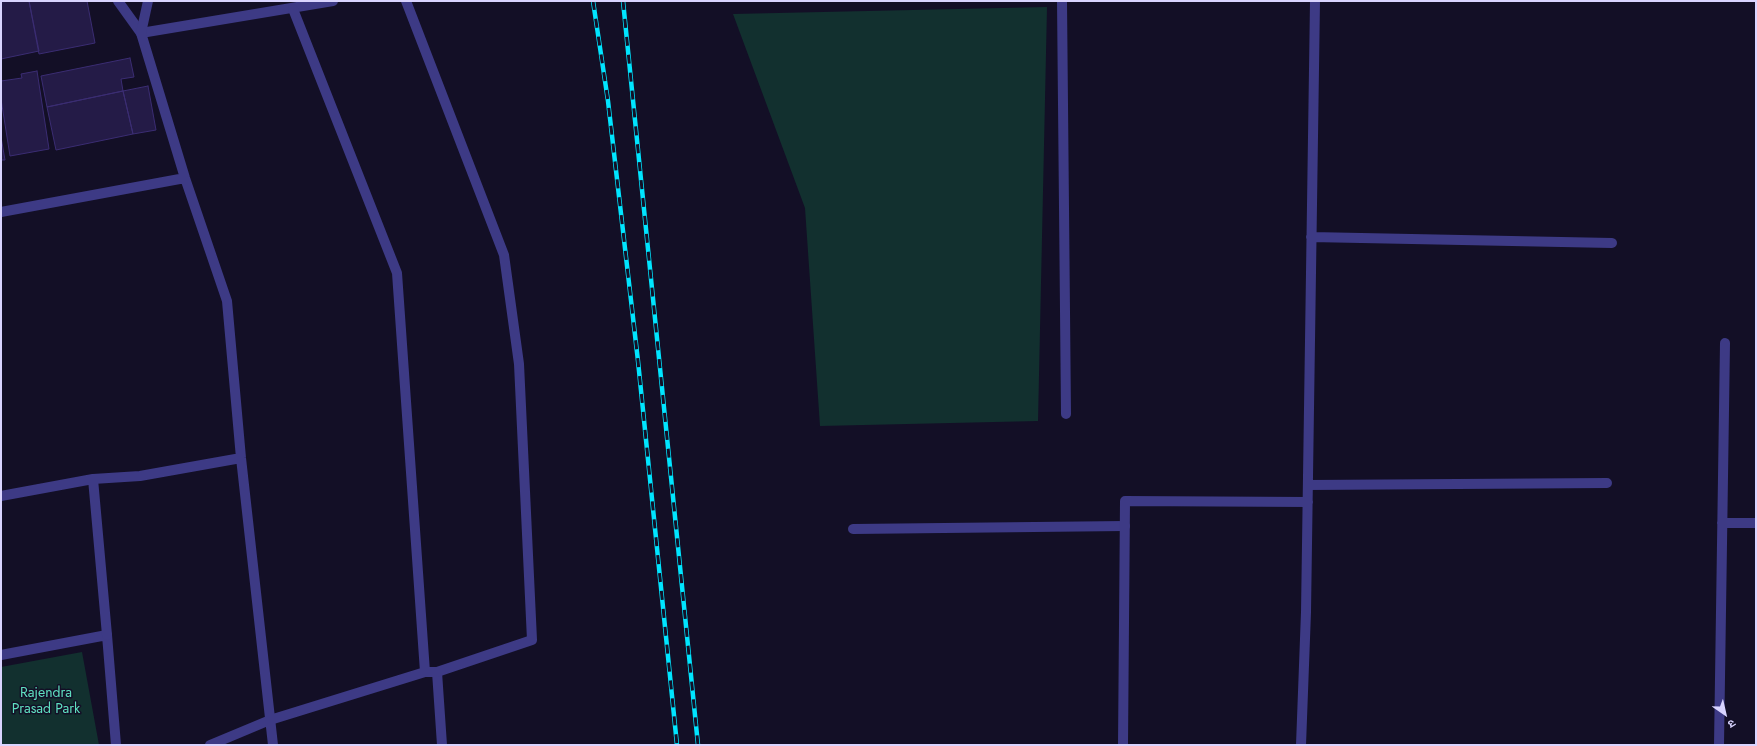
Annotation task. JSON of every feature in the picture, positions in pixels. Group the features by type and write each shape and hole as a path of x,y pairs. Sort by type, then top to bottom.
{"street":[{"path":"118,1 141,33 185,178 227,301 242,458 273,745"},
{"path":"141,33 148,1"},
{"path":"141,33 293,9 333,1"},
{"path":"210,745 270,720 425,672 437,672 532,640 519,364 504,255 406,1"},
{"path":"1062,1 1066,414"},
{"path":"1301,745 1306,612 1315,1"},
{"path":"293,9 397,273 425,672"},
{"path":"1,212 185,178"},
{"path":"1311,237 1612,243"},
{"path":"1719,745 1725,343"},
{"path":"1,496 93,479 140,476 242,458"},
{"path":"93,479 116,745"},
{"path":"1308,485 1607,483"},
{"path":"1123,745 1125,502 1308,502"},
{"path":"1722,523 1756,523"},
{"path":"853,529 1125,526"},
{"path":"1,655 107,635"},
{"path":"437,672 442,745"}],"green space":[{"path":"1047,7 1038,421 820,426 805,208 733,14"},
{"name":"Rajendra Prasad Park","path":"82,652 99,745 1,745 1,667"}],"building":[{"path":"1,1 29,1 39,51 1,59"},
{"path":"29,1 87,1 95,43 39,54"},
{"path":"130,58 134,77 121,79 123,91 47,107 41,76"},
{"path":"37,71 49,149 10,156 1,99 1,81 22,78 21,74"},
{"path":"148,86 156,130 133,134 123,91"},
{"path":"123,91 133,134 56,150 47,107"},
{"path":"1,137 5,160 1,160"}],"railway":[{"path":"593,1 608,101 638,361 677,745"},
{"path":"623,1 698,745"}]}
